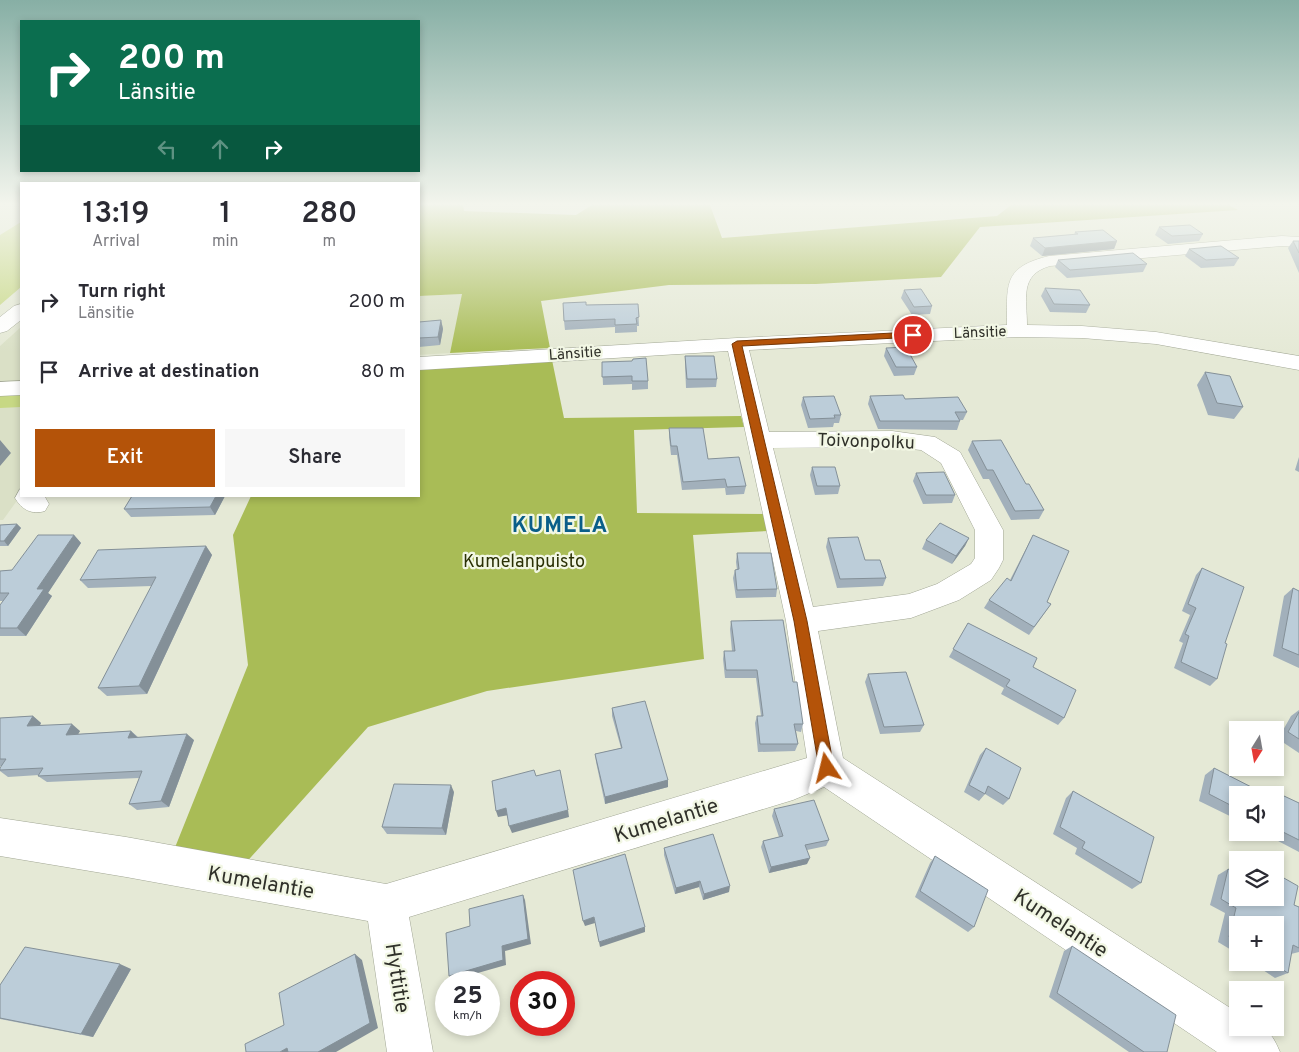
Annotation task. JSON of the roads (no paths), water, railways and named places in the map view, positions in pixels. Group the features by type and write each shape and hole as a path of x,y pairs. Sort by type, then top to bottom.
{"street":[{"path":"1017,331 1018,280 1024,270 1030,266 1049,261 1129,254"},
{"path":"0,327 20,311"},
{"name":"Länsitie","path":"420,363 737,344 1017,331 1082,332 1156,338 1299,363"},
{"path":"737,344 800,621 827,768"},
{"path":"0,389 20,388"},
{"name":"Toivonpolku","path":"760,440 892,439 926,443 951,458 989,530 989,560 981,572 948,592 911,606 800,621"},
{"name":"Kumelantie","path":"0,837 126,857 386,904 793,782 827,768 1257,1052"},
{"name":"Hyttitie","path":"386,904 410,1052"}],"district":[{"name":"KUMELA","path":"560,524"}],"park label":[{"name":"Kumelanpuisto","path":"524,561"}]}
